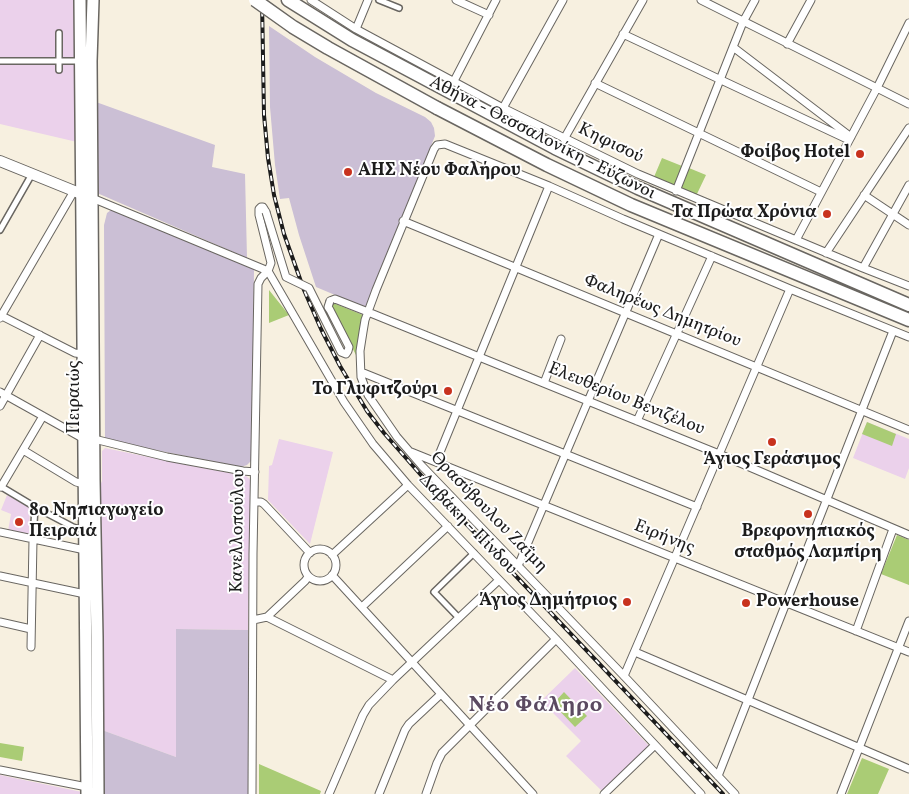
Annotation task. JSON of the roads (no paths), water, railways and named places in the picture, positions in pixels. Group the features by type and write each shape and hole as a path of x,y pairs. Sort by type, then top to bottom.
{"highway":[{"name":"Αθήνα - Θεσσαλονίκη - Εύζωνοι","path":"255,0 344,58 547,165 631,205 909,320"},
{"name":"Αθήνα - Θεσσαλονίκη - Εύζωνοι","path":"288,0 352,40 555,148 638,188 909,304"}],"main road":[{"name":"Πειραιώς","path":"80,0 98,794"},
{"name":"Πειραιώς","path":"87,791 84,484 89,439 83,354 83,194 91,61 92,0"},
{"path":"0,161 83,194"}],"street":[{"name":"Κηφισού","path":"311,0 356,29 564,139 676,191 909,286"},
{"path":"356,29 368,0"},
{"path":"379,0 399,8"},
{"path":"456,0 489,15"},
{"path":"454,81 496,0"},
{"path":"503,108 563,0"},
{"path":"564,139 643,0"},
{"path":"701,0 909,104"},
{"path":"676,191 733,46 755,0"},
{"path":"787,44 811,0"},
{"path":"796,240 877,88 909,23"},
{"path":"59,33 59,70"},
{"path":"623,34 850,139"},
{"path":"733,46 850,139"},
{"path":"0,61 81,61"},
{"path":"595,84 821,192"},
{"path":"826,253 909,128"},
{"name":"Θρασύβουλου Ζαΐμη","path":"549,186 452,146 442,143 437,145 429,158 368,312 361,345 362,380 368,395 408,451 735,794"},
{"path":"0,230 32,174"},
{"path":"863,268 909,185"},
{"path":"436,462 549,186 790,289 909,337"},
{"path":"83,354 76,353 0,316 83,194 268,271"},
{"path":"864,195 909,225"},
{"name":"Ελευθερίου Βενιζέλου","path":"268,271 271,263 259,214 259,209 262,206 264,207 286,277 309,288 341,352 346,354 349,348 328,307 330,301 334,299 719,454 909,535"},
{"name":"Φαληρέως Δημητρίου","path":"404,221 909,430"},
{"path":"518,566 660,234"},
{"path":"637,421 712,256"},
{"name":"Κανελλοπούλου","path":"252,794 258,283 268,271"},
{"name":"Δαβάκη - Πίνδου","path":"268,271 344,402 368,438 408,485 701,794"},
{"path":"624,676 790,289"},
{"path":"718,776 893,331"},
{"path":"0,406 3,394 40,335"},
{"path":"544,383 561,339"},
{"path":"361,372 697,507"},
{"path":"3,394 89,439 167,457 255,472"},
{"path":"43,416 1,486 73,527 85,530"},
{"path":"23,450 76,482 84,484"},
{"name":"Ειρήνης","path":"408,451 909,652"},
{"path":"332,555 408,485"},
{"path":"254,502 264,504 310,553"},
{"path":"31,647 35,507"},
{"path":"362,607 448,526"},
{"path":"856,631 893,529"},
{"path":"0,532 85,550"},
{"path":"320,549 332,555 336,566 328,579 316,581 308,577 304,564 305,559 310,553 320,549"},
{"path":"459,618 434,592 474,553"},
{"path":"332,575 532,794"},
{"path":"0,576 85,594"},
{"path":"253,620 267,617 308,577"},
{"path":"329,794 363,714 369,705 499,580"},
{"path":"267,617 393,680"},
{"path":"840,794 909,621"},
{"path":"0,622 31,629"},
{"path":"426,794 436,763 442,753 556,639"},
{"path":"635,652 909,769"},
{"path":"379,794 405,730 441,694"},
{"path":"608,793 655,745"},
{"path":"0,770 87,791"}],"railway":[{"path":"262,0 264,115 274,195 284,234 304,290 340,366 367,411 435,491 723,794"}],"place":[{"name":"Φοίβος Hotel","path":"860,154"},
{"name":"ΑΗΣ Νέου Φαλήρου","path":"348,172"},
{"name":"Τα Πρώτα Χρόνια","path":"827,214"},
{"name":"Το Γλυφιτζούρι","path":"448,391"},
{"name":"Άγιος Γεράσιμος","path":"772,442"},
{"name":"Bρεφονηπιακός σταθμός Λαμπίρη","path":"808,514"},
{"name":"8ο Νηπιαγωγείο Πειραιά","path":"19,522"},
{"name":"Άγιος Δημήτριος","path":"627,602"},
{"name":"Powerhouse","path":"746,603"}],"district":[{"name":"Νέο Φάληρο","path":"536,707"}]}
